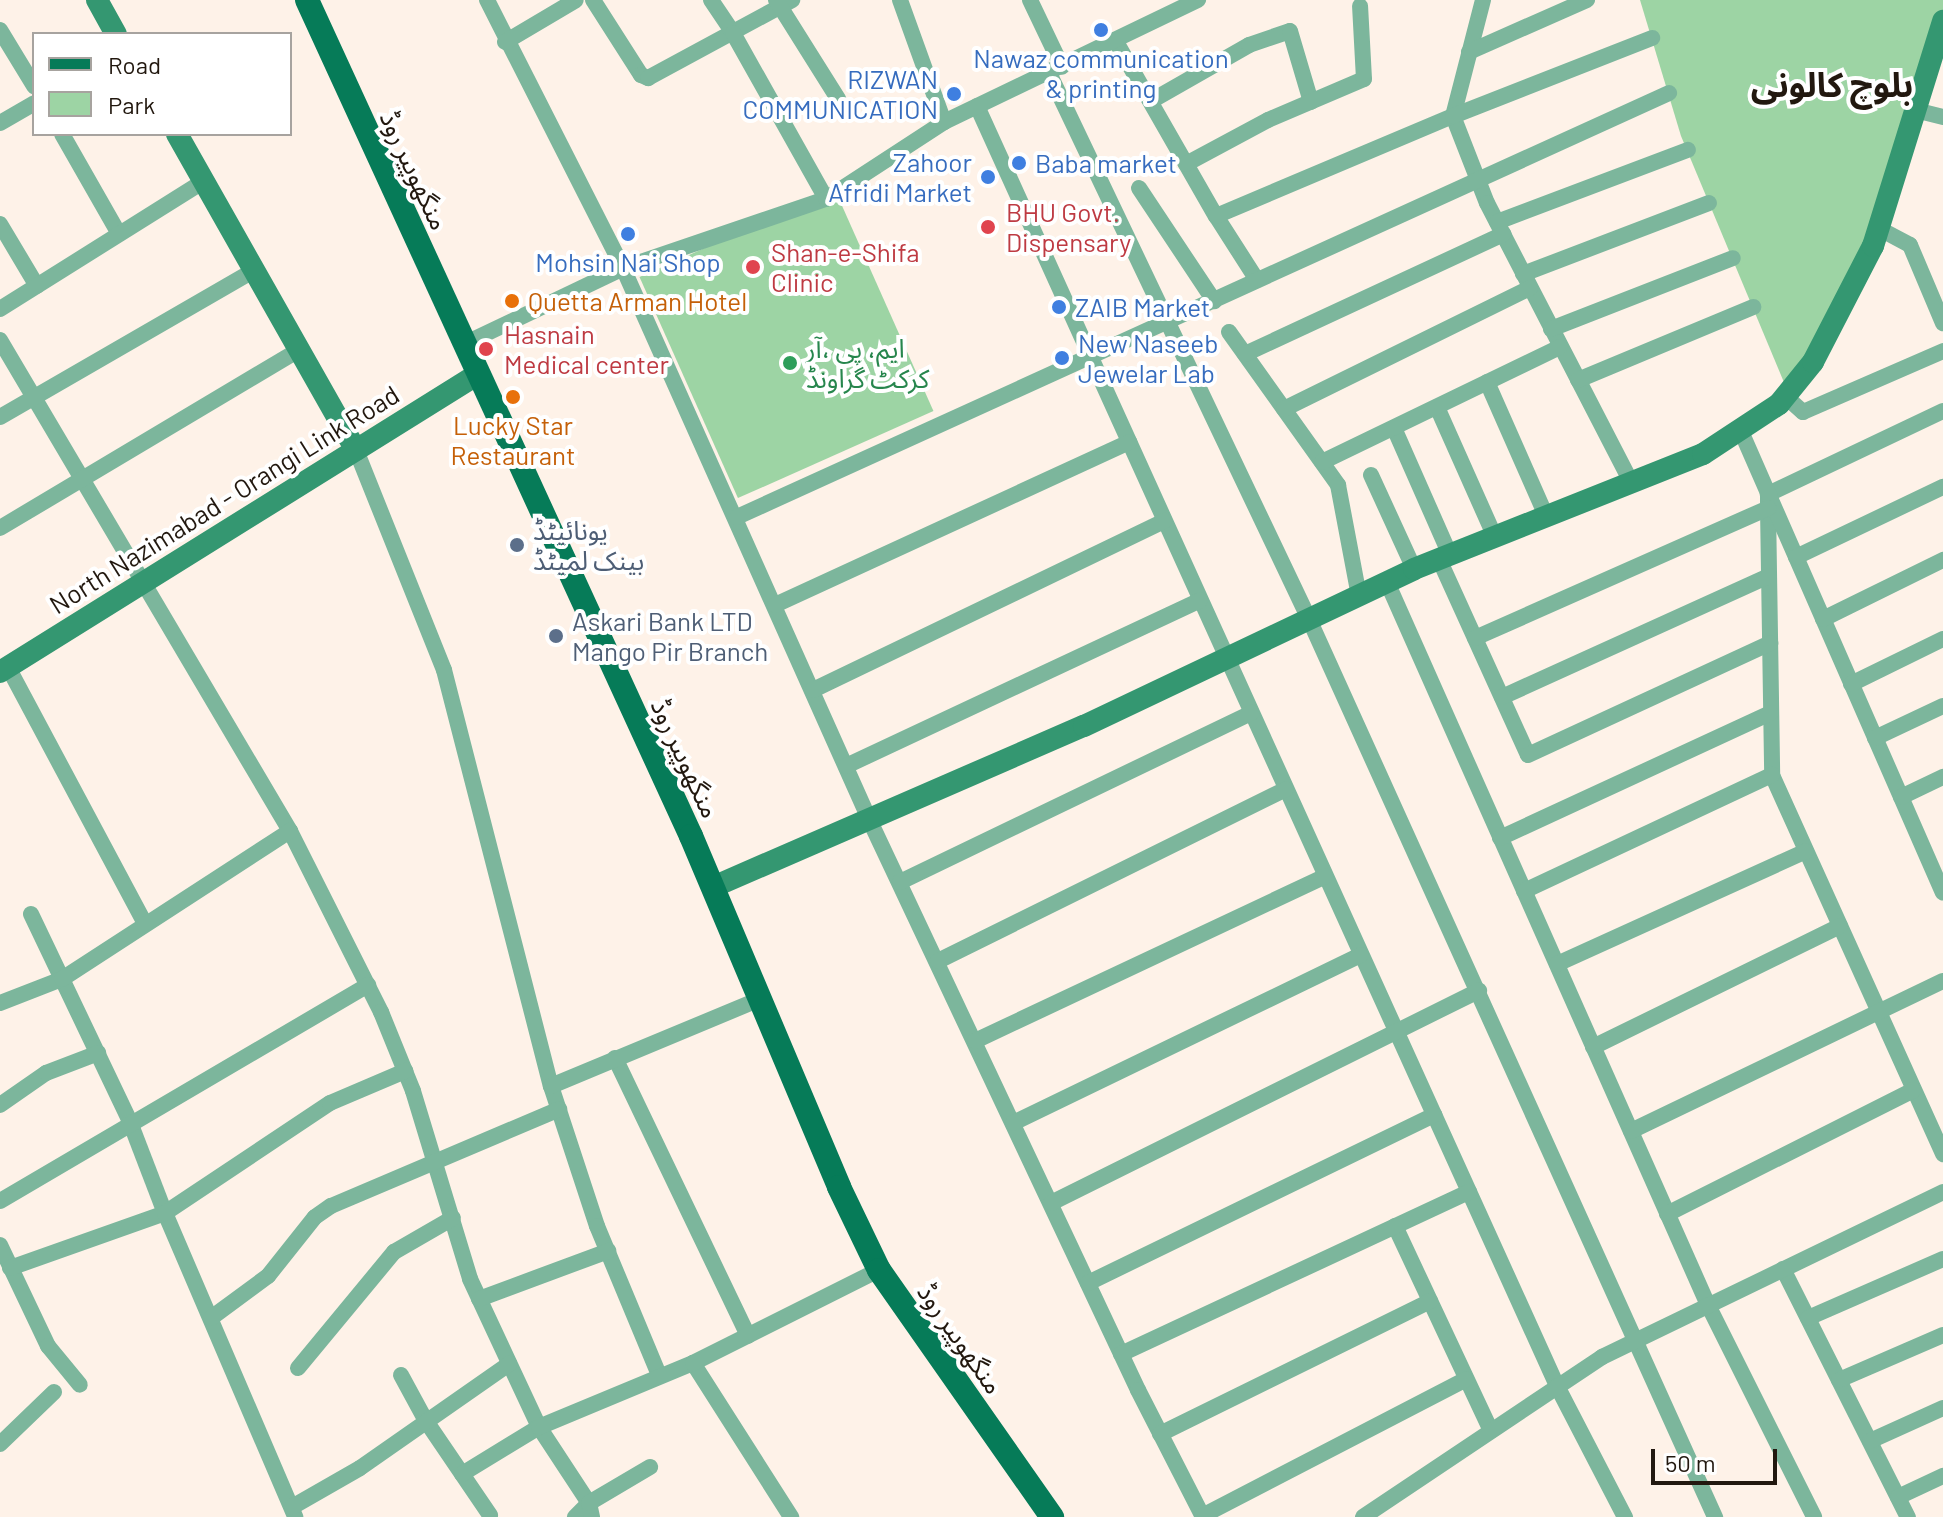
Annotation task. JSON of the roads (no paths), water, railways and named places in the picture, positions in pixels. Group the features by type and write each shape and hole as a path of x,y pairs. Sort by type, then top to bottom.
{"main road":[{"name":"منگھوپیر روڈ","path":"307,0 713,887 839,1187 879,1270 1052,1517"}],"street":[{"path":"97,0 115,32"},
{"path":"487,0 505,42 623,268 737,517 869,819 1121,1354 1202,1516 1466,1379"},
{"path":"505,42 576,0"},
{"path":"593,0 645,77 657,75 783,2 838,99"},
{"path":"711,0 733,33 826,199"},
{"path":"900,0 944,122"},
{"path":"1030,0 1056,70 1167,323 1309,619 1479,991 1633,1342 1715,1517"},
{"path":"464,344 623,268 826,199 944,122 1198,0"},
{"path":"1483,0 1453,116 1500,228 1631,482"},
{"path":"1469,52 1587,0"},
{"path":"1186,164 1256,126 1364,79 1360,6"},
{"path":"713,887 1084,726 1414,569 1703,454 1740,429 1785,396 1813,362 1873,246 1915,110 1937,61 1943,21"},
{"path":"0,30 32,83"},
{"path":"1151,101 1249,45 1290,31 1311,102"},
{"path":"1216,216 1453,116 1652,38"},
{"path":"1115,40 1216,216 1257,280"},
{"path":"737,517 1167,323 1477,177 1669,93"},
{"path":"0,123 32,104"},
{"path":"977,106 1557,1386 1625,1517"},
{"path":"1915,110 1943,117"},
{"path":"63,136 119,234"},
{"path":"178,136 206,180 356,450 444,670 551,1086 608,1251 659,1375"},
{"path":"1245,354 1500,228 1688,150"},
{"path":"0,309 206,180"},
{"path":"1139,188 1214,301"},
{"path":"1284,409 1527,281 1709,203"},
{"path":"0,224 37,286"},
{"path":"1878,228 1910,245 1943,323"},
{"path":"1551,329 1733,258"},
{"path":"0,417 255,270"},
{"path":"1578,380 1753,307"},
{"path":"1229,332 1338,485 1359,596"},
{"path":"0,340 290,831 368,985 405,1071 479,1299 539,1427 591,1510"},
{"path":"1322,462 1560,347"},
{"path":"0,528 300,349"},
{"path":"1785,396 1803,412 1943,351"},
{"name":"North Nazimabad - Orangi Link Road","path":"4,670 478,374"},
{"path":"1487,382 1546,516"},
{"path":"1437,407 1495,537"},
{"path":"1475,638 1768,501 1943,411"},
{"path":"1394,428 1475,638 1528,755 1770,643"},
{"path":"1740,429 1768,501 1796,557 1901,797 1936,860 1943,893"},
{"path":"775,605 1129,442"},
{"path":"1371,475 1414,569"},
{"path":"1796,557 1943,487"},
{"path":"1768,501 1772,775 1943,1154"},
{"path":"813,690 1164,521"},
{"path":"1823,619 1943,560"},
{"path":"1502,697 1769,576"},
{"path":"1387,582 1708,1305 1814,1517"},
{"path":"846,766 1200,600"},
{"path":"1851,684 1943,639"},
{"path":"4,670 145,924"},
{"path":"1875,738 1943,706"},
{"path":"900,882 1251,713"},
{"path":"1500,838 1771,713"},
{"path":"1524,891 1772,775"},
{"path":"1901,797 1943,777"},
{"path":"938,961 1286,789"},
{"path":"0,1003 62,979 290,831"},
{"path":"1557,964 1806,851"},
{"path":"975,1041 1325,876"},
{"path":"31,914 130,1122 165,1213 294,1512 509,1364"},
{"path":"1593,1047 1840,926"},
{"path":"1013,1123 1361,955"},
{"path":"1631,1131 1943,981"},
{"path":"0,1201 368,985"},
{"path":"1051,1203 1479,991"},
{"path":"551,1086 760,999"},
{"path":"0,1105 46,1073 98,1053"},
{"path":"615,1058 748,1336"},
{"path":"10,1268 165,1213 330,1103 405,1071"},
{"path":"1667,1214 1914,1090"},
{"path":"211,1318 268,1276 323,1211 559,1109"},
{"path":"1088,1283 1434,1115"},
{"path":"1121,1354 1469,1192"},
{"path":"1363,1517 1602,1357 1943,1192"},
{"path":"298,1368 394,1252 453,1218"},
{"path":"1395,1226 1491,1431"},
{"path":"0,1245 48,1346 80,1385"},
{"path":"479,1299 608,1251"},
{"path":"1808,1318 1943,1259"},
{"path":"1783,1269 1908,1517"},
{"path":"462,1474 539,1427 693,1363 879,1270"},
{"path":"1160,1434 1430,1301"},
{"path":"1839,1380 1943,1335"},
{"path":"693,1363 791,1517"},
{"path":"401,1375 426,1421 490,1515"},
{"path":"0,1444 54,1392"},
{"path":"1870,1441 1943,1408"},
{"path":"575,1517 591,1510 650,1467"},
{"path":"1898,1497 1943,1476"}],"place":[{"name":"Nawaz communication & printing","path":"1101,30"},
{"name":"RIZWAN COMMUNICATION","path":"954,94"},
{"name":"Baba market","path":"1019,163"},
{"name":"Zahoor Afridi Market","path":"988,177"},
{"name":"BHU Govt. Dispensary","path":"988,227"},
{"name":"Mohsin Nai Shop","path":"628,234"},
{"name":"Shan-e-Shifa Clinic","path":"753,267"},
{"name":"Quetta Arman Hotel","path":"512,301"},
{"name":"ZAIB Market","path":"1059,307"},
{"name":"Hasnain Medical center","path":"486,349"},
{"name":"New Naseeb Jewelar Lab","path":"1062,358"},
{"name":"ایم، پی ،آر کرکٹ گراونڈ","path":"790,363"},
{"name":"Lucky Star Restaurant","path":"513,397"},
{"name":"یونائیٹڈ بینک لمیٹڈ","path":"517,545"},
{"name":"Askari Bank LTD Mango Pir Branch","path":"556,636"}],"district":[{"name":"بلوچ کالونی","path":"1832,84"}]}
